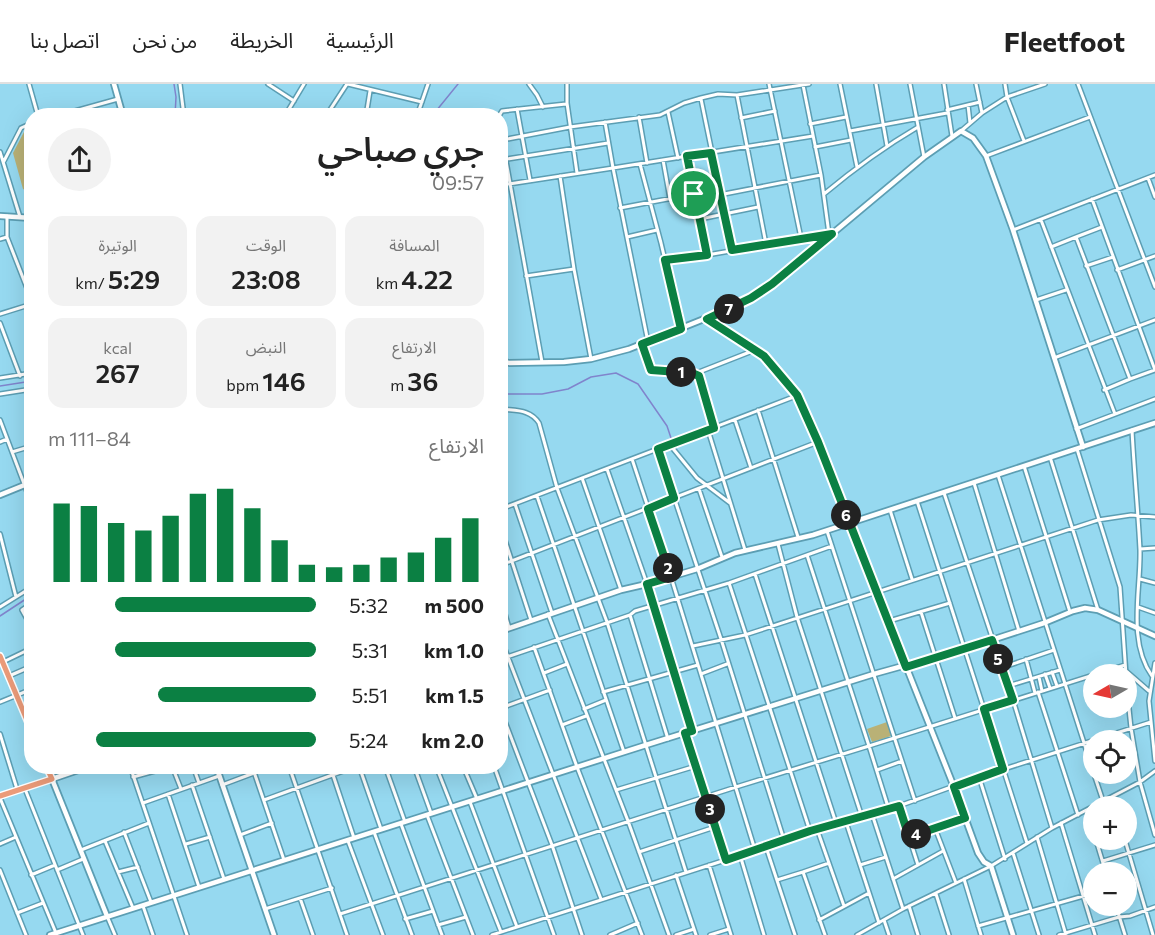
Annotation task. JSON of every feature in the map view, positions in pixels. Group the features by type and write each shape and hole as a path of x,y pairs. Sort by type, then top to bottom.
{"main road":[{"path":"1,659 24,711"},
{"path":"0,797 52,779 50,774"}],"street":[{"path":"29,84 36,108"},
{"path":"114,84 121,108"},
{"path":"180,84 183,108"},
{"path":"268,84 294,100"},
{"path":"289,108 304,84"},
{"path":"331,108 347,84 422,102"},
{"path":"375,84 375,91"},
{"path":"420,108 428,84"},
{"path":"529,84 543,106"},
{"path":"567,84 567,104 577,173"},
{"path":"769,84 801,238"},
{"path":"508,139 668,112 677,105 718,94 771,92 809,84"},
{"path":"840,84 857,167"},
{"path":"876,84 887,146"},
{"path":"910,84 924,157"},
{"path":"944,84 952,136"},
{"path":"976,84 982,113"},
{"path":"1005,84 1007,97 1024,141"},
{"path":"508,363 542,363 591,358 648,342 707,319 751,298 772,284 924,157 982,113 1007,97 1045,84"},
{"path":"1078,84 1155,287"},
{"path":"803,85 830,234"},
{"path":"367,108 370,90"},
{"path":"737,95 766,244"},
{"path":"700,98 732,250"},
{"path":"86,108 118,99"},
{"path":"850,131 980,102"},
{"path":"508,111 567,104"},
{"path":"968,105 970,123"},
{"path":"517,110 530,180"},
{"path":"741,118 775,111"},
{"path":"668,112 678,158"},
{"path":"639,117 647,163"},
{"path":"810,124 847,117"},
{"path":"986,156 1090,117"},
{"path":"605,122 648,342"},
{"path":"3,161 21,128 24,127"},
{"path":"824,194 857,167 918,127"},
{"path":"961,131 973,138 986,156 1013,230 1054,357 1076,429 1098,520 1120,587 1125,664"},
{"path":"509,184 813,136"},
{"path":"815,147 851,140"},
{"path":"508,159 608,143"},
{"path":"0,152 20,218"},
{"path":"687,156 707,255"},
{"path":"663,160 670,199"},
{"path":"640,164 681,329"},
{"path":"560,175 574,269 591,358"},
{"path":"720,195 821,175"},
{"path":"1013,230 1155,175"},
{"path":"1148,178 1155,197"},
{"path":"508,180 542,363"},
{"path":"620,208 694,194"},
{"path":"1092,199 1155,370 1104,390"},
{"path":"700,219 758,207"},
{"path":"0,216 24,218"},
{"path":"7,216 7,237 24,277"},
{"path":"1041,220 1087,346 1115,414"},
{"path":"1051,247 1102,227"},
{"path":"627,237 657,230"},
{"path":"665,260 830,234"},
{"path":"0,239 7,237"},
{"path":"1076,237 1130,379"},
{"path":"1117,270 1155,256"},
{"path":"1086,266 1113,257"},
{"path":"526,276 574,269"},
{"path":"1036,300 1067,290"},
{"path":"0,314 24,305"},
{"path":"707,319 731,336 757,350 771,363 797,395 889,621 978,853 984,862 991,866 1013,935"},
{"path":"1054,357 1155,320"},
{"path":"0,322 20,376"},
{"path":"642,344 651,370 692,373 699,376"},
{"path":"714,428 699,376 702,370 757,350"},
{"path":"0,378 24,375"},
{"path":"0,394 24,390"},
{"path":"508,506 797,395"},
{"path":"1076,429 1155,399"},
{"path":"508,411 528,412 534,415 539,423 557,488 607,622 687,872"},
{"path":"758,411 799,539"},
{"path":"0,420 24,485 0,495"},
{"path":"735,420 751,468"},
{"path":"508,624 509,628 621,590 697,569 722,557 745,550 827,531 1154,424"},
{"path":"708,430 745,550"},
{"path":"1132,430 1140,549 1137,627 1143,660 1152,675"},
{"path":"0,442 7,439"},
{"path":"508,563 818,442"},
{"path":"670,445 705,486 732,504"},
{"path":"12,452 24,448"},
{"path":"658,449 784,840"},
{"path":"1050,457 1098,610"},
{"path":"632,459 693,646 755,850"},
{"path":"1024,466 1070,612"},
{"path":"607,469 647,584 692,731"},
{"path":"494,935 810,831 890,810 1083,743 998,475"},
{"path":"582,478 621,590"},
{"path":"974,483 1019,631"},
{"path":"699,489 722,557"},
{"path":"944,493 1013,700 1052,828"},
{"path":"537,495 624,752"},
{"path":"917,501 1027,843"},
{"path":"515,504 533,553 556,639 628,821 669,935"},
{"path":"890,510 912,579"},
{"path":"693,646 745,635 797,616 877,593 912,579 1098,520 1138,515 1155,517"},
{"path":"827,531 915,801"},
{"path":"0,534 16,597"},
{"path":"778,544 797,616 862,816"},
{"path":"601,899 508,656 630,615 635,610 729,583 832,546"},
{"path":"508,547 531,620"},
{"path":"1140,549 1155,548"},
{"path":"807,555 890,810"},
{"path":"755,574 836,823"},
{"path":"1140,579 1155,583"},
{"path":"729,583 810,831"},
{"path":"0,607 24,592"},
{"path":"889,621 950,603"},
{"path":"1138,607 1155,613"},
{"path":"0,797 43,903 53,934 745,714 874,674 936,658 1044,623 1070,612 1085,608 1098,610 1155,636"},
{"path":"921,612 956,718"},
{"path":"630,615 668,739"},
{"path":"533,647 642,935"},
{"path":"1001,668 1054,650"},
{"path":"1,659 24,651"},
{"path":"1026,659 1078,815"},
{"path":"701,674 728,663"},
{"path":"1155,663 1149,692 1155,761"},
{"path":"544,673 567,664"},
{"path":"603,692 698,664"},
{"path":"9,676 24,669"},
{"path":"1008,686 1061,670"},
{"path":"1052,672 1057,686"},
{"path":"1045,674 1050,688"},
{"path":"1038,692 1039,677"},
{"path":"340,914 706,796 1083,678"},
{"path":"1137,682 1149,692"},
{"path":"508,707 550,690"},
{"path":"0,702 24,692"},
{"path":"584,709 606,700"},
{"path":"562,725 586,715"},
{"path":"1130,718 1140,782 1155,836"},
{"path":"1125,730 1151,722"},
{"path":"508,730 552,845 582,935"},
{"path":"685,733 726,860"},
{"path":"0,734 18,791"},
{"path":"877,770 902,761"},
{"path":"616,790 696,766"},
{"path":"1114,796 1155,771"},
{"path":"67,774 52,779 115,935"},
{"path":"132,774 187,935"},
{"path":"133,777 145,774"},
{"path":"175,774 181,789"},
{"path":"195,774 198,783"},
{"path":"222,785 251,774"},
{"path":"254,774 285,860"},
{"path":"292,774 347,935"},
{"path":"361,774 381,829"},
{"path":"388,774 423,886 442,935"},
{"path":"416,774 473,935"},
{"path":"439,774 501,932"},
{"path":"466,774 477,799"},
{"path":"497,774 554,935"},
{"path":"264,800 333,775 354,838"},
{"path":"143,803 219,776 274,935"},
{"path":"980,777 1005,858"},
{"path":"192,785 224,879"},
{"path":"25,789 83,935"},
{"path":"168,795 199,887"},
{"path":"470,801 517,927"},
{"path":"899,806 918,865"},
{"path":"857,935 865,933 903,909 991,866 1052,828 1083,812"},
{"path":"872,814 903,909"},
{"path":"909,837 965,818"},
{"path":"845,821 879,923"},
{"path":"81,850 149,823"},
{"path":"240,835 272,823"},
{"path":"978,926 1083,896 1061,823"},
{"path":"639,852 716,827"},
{"path":"935,828 956,883"},
{"path":"817,829 844,906"},
{"path":"124,832 151,902"},
{"path":"374,832 411,935"},
{"path":"0,844 16,837"},
{"path":"186,844 210,837"},
{"path":"1037,837 1066,934"},
{"path":"105,840 133,908"},
{"path":"348,840 383,935"},
{"path":"1099,850 1103,861 1155,845"},
{"path":"766,847 794,935"},
{"path":"1128,850 1153,935"},
{"path":"893,879 943,851"},
{"path":"1013,853 1039,935"},
{"path":"740,855 764,935"},
{"path":"860,865 886,857"},
{"path":"57,870 85,859"},
{"path":"777,880 829,862"},
{"path":"32,875 55,865"},
{"path":"709,865 731,935"},
{"path":"118,872 138,867"},
{"path":"0,870 2,880 26,935"},
{"path":"803,872 825,935"},
{"path":"676,875 696,935"},
{"path":"963,879 981,935"},
{"path":"265,909 332,888"},
{"path":"819,920 869,893"},
{"path":"936,893 949,935"},
{"path":"300,898 313,935"},
{"path":"17,913 43,903"},
{"path":"142,905 153,935"},
{"path":"909,906 918,935"},
{"path":"1059,935 1155,907"},
{"path":"405,919 433,911"},
{"path":"1089,916 1095,935"},
{"path":"438,925 466,917"},
{"path":"1119,917 1125,935"},
{"path":"884,920 889,935"},
{"path":"609,935 638,923"},
{"path":"676,935 694,929"},
{"path":"710,935 729,929"}],"shaded area":[{"path":"24,132 24,190 23,189 13,153"},
{"path":"887,722 891,736 872,742 867,729"}],"waterway":[{"path":"174,84 175,108"},
{"path":"438,108 458,84"},
{"path":"508,394 542,394 568,389 591,377 616,373 638,384 667,426 671,438"},
{"path":"0,386 24,382"},
{"path":"0,616 24,600"}],"route":[{"path":"711,153 732,250 832,234 772,284 751,298 707,319 726,333 757,350 797,395 818,442 906,667 992,640 1013,700 984,709 1003,769 954,787 965,818 909,837 899,806 810,831 726,860 685,733 692,731 647,584 671,577 648,509 674,498 658,449 714,428 699,376 692,373 651,370 642,344 681,329 665,260 707,255 694,194 687,156 711,153"}]}
